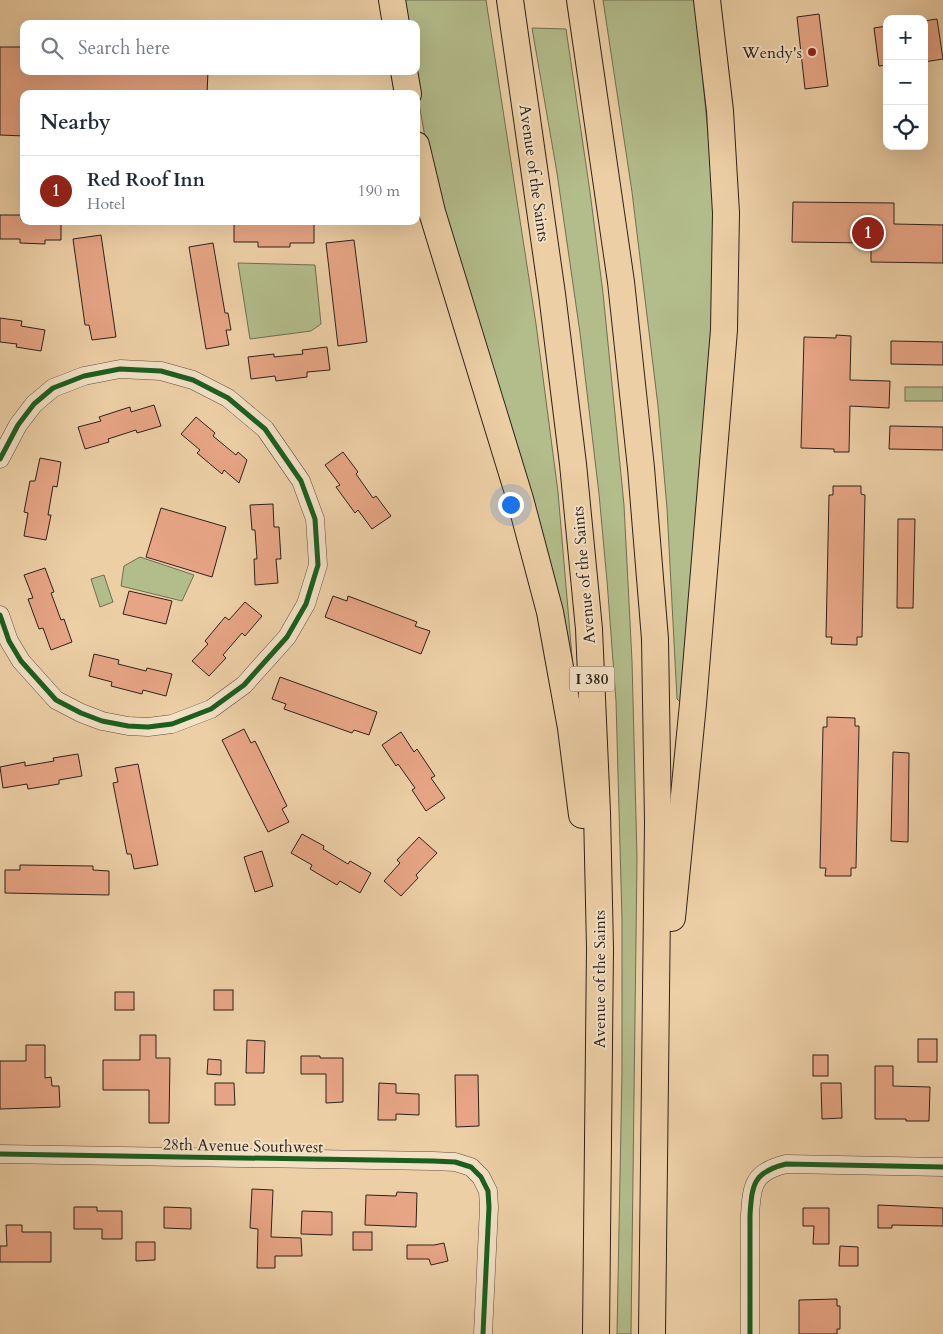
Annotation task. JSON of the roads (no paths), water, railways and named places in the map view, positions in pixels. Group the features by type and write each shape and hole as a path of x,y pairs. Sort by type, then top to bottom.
{"highway":[{"path":"392,0 395,20"},
{"name":"Avenue of the Saints","path":"510,0 552,294 573,464 590,629 600,948 596,1334"},
{"path":"580,0 623,302 641,468 654,639 658,822 652,1334"},
{"path":"654,1100 693,704 724,330 726,213 720,111 707,0"},
{"path":"405,75 407,90"},
{"path":"420,162 432,212 520,499 550,612 570,728 600,948"}],"street":[{"path":"0,459 18,425 34,404 53,388 84,376 120,369 161,371 193,380 228,398 266,428 301,481 315,518 318,565 306,604 287,637 244,685 211,709 172,724 148,727 128,726 102,721 56,700 21,661 9,641 0,615"},
{"name":"28th Avenue Southwest","path":"0,1154 455,1162 471,1167 481,1177 488,1191 489,1207 483,1334"},
{"path":"750,1334 751,1196 754,1183 762,1175 772,1168 786,1164 943,1167"}],"place":[{"name":"Wendy's","path":"812,52"},
{"name":"Red Roof Inn","path":"868,233"}]}
